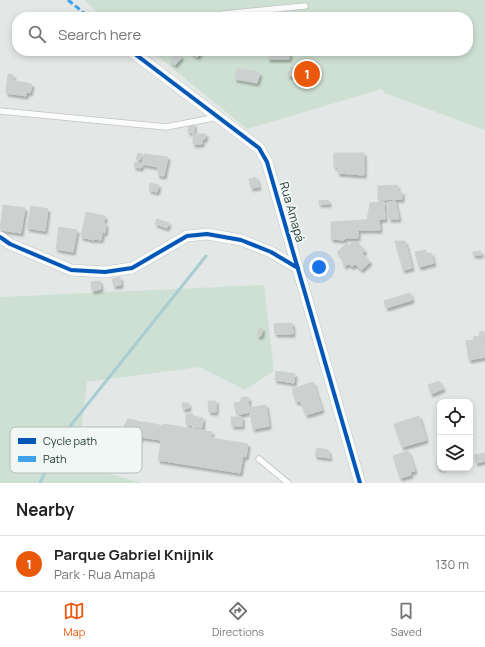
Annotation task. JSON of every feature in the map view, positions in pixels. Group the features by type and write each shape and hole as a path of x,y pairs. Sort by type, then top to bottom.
{"street":[{"name":"Rua Amapá","path":"138,56 259,148 267,162 360,483"},
{"path":"0,237 10,244 71,270 105,272 132,268 187,236 207,234 247,243 271,252 298,268"}],"lane":[{"path":"244,12 305,6"},
{"path":"0,111 166,127 218,117"},
{"path":"259,459 288,483"}],"green space":[{"path":"84,0 485,0 485,130 384,93 382,89 247,129 157,56 473,56 473,12 97,12"},
{"path":"264,285 274,371 245,390 199,367 87,382 82,427 10,427 10,473 106,473 142,483 0,483 0,297"}],"building":[{"path":"174,56 182,57 175,65 170,61"},
{"path":"268,56 289,56 289,59 268,59"},
{"path":"292,67 297,68 296,76 288,76 288,72 291,72"},
{"path":"237,69 255,71 260,74 257,83 235,79"},
{"path":"8,74 13,75 13,81 28,83 26,96 6,93"},
{"path":"28,84 32,84 30,93 27,92"},
{"path":"189,124 194,124 194,133 188,132"},
{"path":"193,134 206,134 205,139 202,139 202,144 193,144"},
{"path":"138,153 142,154 140,160 136,160"},
{"path":"334,153 364,153 364,175 338,173 338,167 334,167"},
{"path":"144,154 168,157 164,176 158,175 158,167 142,164"},
{"path":"135,162 142,164 141,168 134,167"},
{"path":"256,177 259,187 251,188 249,179"},
{"path":"150,183 159,185 157,192 149,190"},
{"path":"397,185 398,192 402,192 402,199 378,200 378,186"},
{"path":"328,200 329,204 319,204 319,201"},
{"path":"395,201 399,219 389,219 388,202"},
{"path":"384,202 385,219 367,220 370,203"},
{"path":"3,205 25,208 21,233 0,230"},
{"path":"31,206 48,209 45,231 27,228"},
{"path":"86,212 105,216 103,228 97,227 94,240 81,237"},
{"path":"157,219 169,223 167,228 155,224"},
{"path":"379,219 380,230 358,230 358,238 345,238 344,240 331,239 331,222"},
{"path":"104,224 106,224 105,233 102,232"},
{"path":"59,227 77,230 73,252 56,249"},
{"path":"97,227 103,228 101,240 95,239"},
{"path":"395,241 405,241 412,268 403,270"},
{"path":"353,242 358,243 365,251 362,253 370,262 361,270 355,264 352,267 349,264 344,266 342,258 337,252 347,243 349,246"},
{"path":"425,250 427,254 431,253 434,263 419,267 415,252"},
{"path":"481,251 481,255 473,255 473,252"},
{"path":"120,277 121,285 114,286 112,279"},
{"path":"100,281 101,289 92,291 91,282"},
{"path":"410,293 412,300 386,308 384,301"},
{"path":"292,323 293,334 275,334 274,324"},
{"path":"259,328 263,329 261,336 257,336"},
{"path":"484,331 485,357 469,360 466,341 474,340 473,337 480,336 479,332"},
{"path":"276,371 295,374 294,383 275,380"},
{"path":"439,381 443,389 431,394 428,385"},
{"path":"313,382 322,410 306,415 300,401 296,402 292,389"},
{"path":"248,397 249,401 241,402 241,398"},
{"path":"208,401 216,401 216,412 209,412"},
{"path":"248,401 250,412 237,415 234,403"},
{"path":"182,403 188,403 189,408 183,409"},
{"path":"266,405 269,426 253,429 249,408"},
{"path":"186,414 193,414 192,425 186,425"},
{"path":"194,416 203,418 202,428 192,427"},
{"path":"419,416 426,440 402,447 394,424"},
{"path":"231,417 242,417 242,426 232,426"},
{"path":"128,419 143,422 142,428 142,427 124,426"},
{"path":"144,422 164,426 161,440 142,437"},
{"path":"163,424 212,432 211,438 163,430"},
{"path":"163,430 248,444 246,457 243,456 240,473 158,460"},
{"path":"317,448 328,450 330,458 315,456"},
{"path":"408,451 415,471 410,472 411,475 400,478 393,456"},
{"path":"485,453 485,461 476,463 474,455"}],"waterway":[{"path":"69,427 206,256"},
{"path":"40,483 45,473"}],"marked path":[{"path":"68,0 83,12"}],"cycle path":[{"path":"138,56 259,148 267,162 360,483"},
{"path":"0,237 10,244 71,270 105,272 132,268 187,236 207,234 241,240 271,252 298,268"}],"place":[{"name":"Parque Gabriel Knijnik","path":"307,74"}]}
